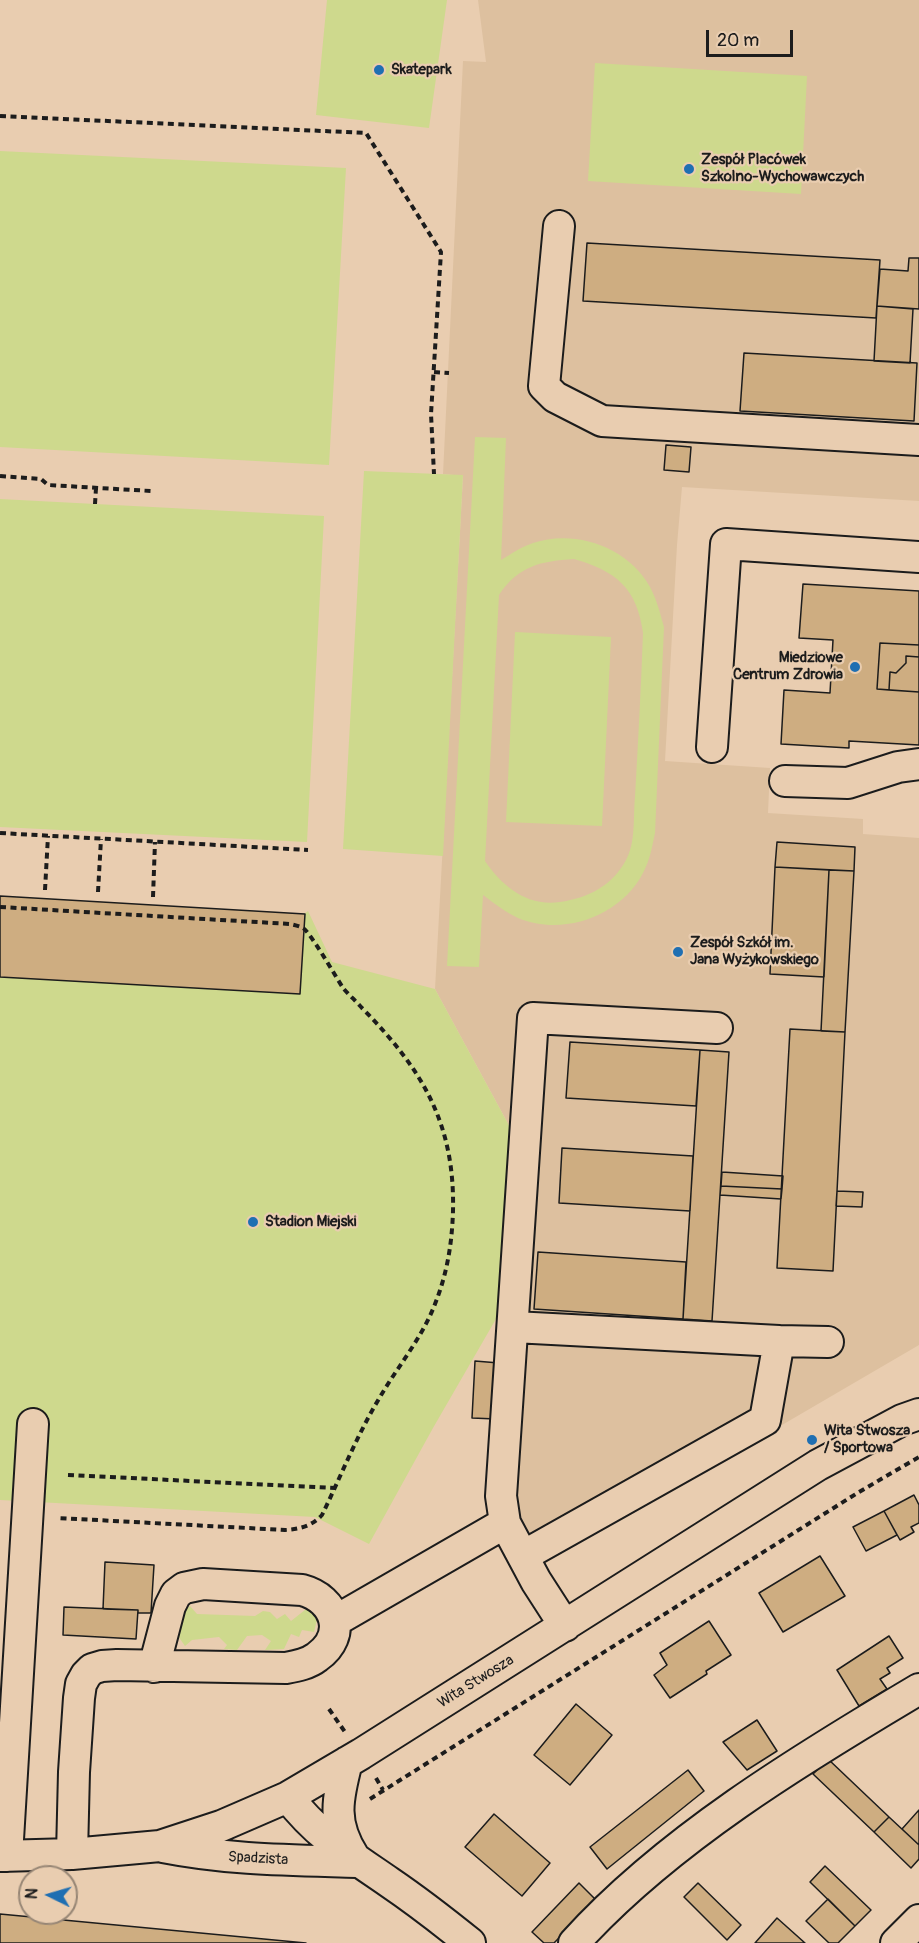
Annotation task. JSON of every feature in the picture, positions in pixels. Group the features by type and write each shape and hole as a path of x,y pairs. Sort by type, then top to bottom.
{"street":[{"path":"559,226 544,386 555,397 602,421 919,440"},
{"path":"712,747 726,544 919,557"},
{"path":"786,781 848,783 898,767 919,764"},
{"path":"565,1626 505,1523 501,1496 533,1018 717,1028"},
{"path":"514,1327 828,1342"},
{"path":"523,1556 765,1420 778,1341"},
{"name":"Wita Stwosza","path":"4,1856 72,1854 160,1846 221,1826 288,1797 565,1626 818,1465 902,1420 919,1414"},
{"path":"4,1856 33,1424"},
{"path":"335,1621 505,1523"},
{"path":"72,1854 79,1698 81,1684 86,1675 102,1665 154,1667 286,1668 302,1665 323,1653 331,1642 335,1621 332,1611 314,1593 302,1590 221,1584 192,1585 176,1594 170,1606 154,1667"},
{"path":"574,1943 633,1885 692,1838 772,1782 919,1689"},
{"path":"347,1762 339,1798 340,1828 343,1840 357,1862"},
{"path":"288,1797 304,1818 357,1862 407,1895 470,1943"},
{"name":"Spadzista","path":"160,1846 206,1856 357,1862"},
{"path":"896,1943 919,1920"}],"path":[{"path":"0,116 366,133 441,252 431,414 434,474"},
{"path":"434,372 449,373"},
{"path":"0,476 41,479 48,485 151,491"},
{"path":"95,504 96,488"},
{"path":"0,833 308,850"},
{"path":"45,890 48,836"},
{"path":"98,892 101,839"},
{"path":"153,897 156,842"},
{"path":"0,907 290,924 304,928 345,991 386,1032 423,1083 447,1138 453,1197 449,1260 435,1306 418,1340 380,1396 363,1426 322,1515 314,1524 296,1529 28,1516"},
{"path":"366,1805 371,1798 434,1758 859,1492 919,1457"},
{"path":"68,1475 335,1488"}],"shaded area":[{"name":"Zespół Szkół im. Jana Wyżykowskiego","path":"478,0 919,0 919,501 682,487 665,761 770,768 768,813 863,819 863,834 919,838 919,1345 520,1578 489,1511 512,1131 435,989 463,476 443,474 463,61 486,62"}],"green space":[{"name":"Skatepark","path":"327,0 447,0 429,128 316,115"},
{"path":"595,63 807,76 801,194 588,181"},
{"path":"0,151 346,168 329,465 0,447"},
{"path":"475,437 506,438 501,560 533,543 549,539 583,540 614,552 628,561 650,587 656,602 664,627 655,833 643,873 633,888 621,901 589,919 553,925 535,923 513,916 483,895 479,967 447,966","holes":["574,559 613,576 630,593 636,604 643,633 633,837 626,860 606,884 580,897 548,903 516,893 499,879 485,861 499,595 514,577 531,567 551,561"]},
{"path":"364,471 463,475 443,856 343,849"},
{"path":"0,499 324,516 307,842 0,827"},
{"path":"515,632 611,637 602,826 506,822"},
{"name":"Stadion Miejski","path":"0,896 304,914 308,911 332,962 435,989 512,1131 500,1312 369,1544 315,1517 0,1500"},
{"path":"190,1606 197,1614 255,1616 263,1611 270,1612 277,1619 285,1614 291,1621 310,1606 318,1616 314,1632 302,1630 299,1637 291,1634 284,1649 265,1650 271,1641 262,1635 247,1636 237,1650 224,1649 227,1645 219,1637 192,1640 185,1646 171,1626"}],"building":[{"path":"587,243 880,260 876,318 583,301"},
{"path":"909,258 919,258 919,309 877,306 880,269 908,271"},
{"path":"877,306 913,309 910,363 874,361"},
{"path":"744,353 917,363 914,421 740,411"},
{"path":"666,445 691,447 689,472 664,470"},
{"name":"Miedziowe Centrum Zdrowia","path":"803,584 919,591 919,645 880,643 877,689 919,692 919,745 849,741 849,748 781,744 784,690 830,693 833,640 799,638"},
{"path":"880,643 919,645 919,657 906,656 906,663 896,673 890,672 889,690 877,689"},
{"path":"906,656 919,657 919,692 889,690 890,672 896,673 906,663"},
{"path":"777,842 855,847 854,871 775,867"},
{"path":"775,867 829,870 824,977 770,974"},
{"path":"829,870 854,871 845,1032 821,1031"},
{"path":"0,896 305,914 300,994 0,977"},
{"path":"790,1029 845,1032 833,1271 777,1268"},
{"path":"570,1042 700,1050 696,1106 566,1098"},
{"path":"700,1050 729,1052 712,1321 683,1319"},
{"path":"562,1148 693,1156 690,1211 559,1203"},
{"path":"722,1172 783,1176 782,1189 721,1186"},
{"path":"721,1186 782,1189 781,1199 720,1195"},
{"path":"837,1191 863,1192 862,1207 836,1206"},
{"path":"538,1252 686,1262 683,1319 534,1309"},
{"path":"475,1361 499,1363 496,1419 472,1418"},
{"path":"914,1495 919,1505 919,1523 911,1527 914,1532 900,1540 884,1511"},
{"path":"884,1511 897,1535 866,1551 853,1527"},
{"path":"820,1556 845,1596 783,1632 759,1593"},
{"path":"105,1562 154,1565 151,1613 138,1613 138,1610 103,1609"},
{"path":"64,1607 138,1610 136,1639 63,1635"},
{"path":"709,1621 731,1655 670,1698 654,1675 667,1665 660,1653"},
{"path":"889,1636 903,1658 887,1668 890,1673 880,1679 887,1689 859,1706 837,1670"},
{"path":"576,1704 612,1735 570,1785 534,1755"},
{"path":"757,1720 777,1751 747,1770 723,1742"},
{"path":"828,1759 889,1817 874,1832 813,1774"},
{"path":"688,1770 704,1791 607,1869 590,1847"},
{"path":"919,1810 919,1845 902,1829"},
{"path":"494,1814 550,1863 522,1896 465,1847"},
{"path":"889,1817 919,1845 919,1859 911,1868 874,1832"},
{"path":"825,1866 871,1910 855,1926 810,1882"},
{"path":"579,1883 596,1900 554,1943 544,1943 532,1932"},
{"path":"698,1883 741,1925 727,1940 684,1897"},
{"path":"828,1899 855,1926 838,1943 829,1943 806,1921"},
{"path":"0,1914 18,1916 18,1925 78,1925 78,1921 306,1943 0,1943"},
{"path":"777,1918 805,1943 755,1943"}],"place":[{"name":"Skatepark","path":"379,70"},
{"name":"Zespół Placówek Szkolno-Wychowawczych","path":"689,169"},
{"name":"Miedziowe Centrum Zdrowia","path":"855,667"},
{"name":"Zespół Szkół im. Jana Wyżykowskiego","path":"678,952"},
{"name":"Stadion Miejski","path":"253,1222"},
{"name":"Wita Stwosza / Sportowa","path":"812,1440"}]}
